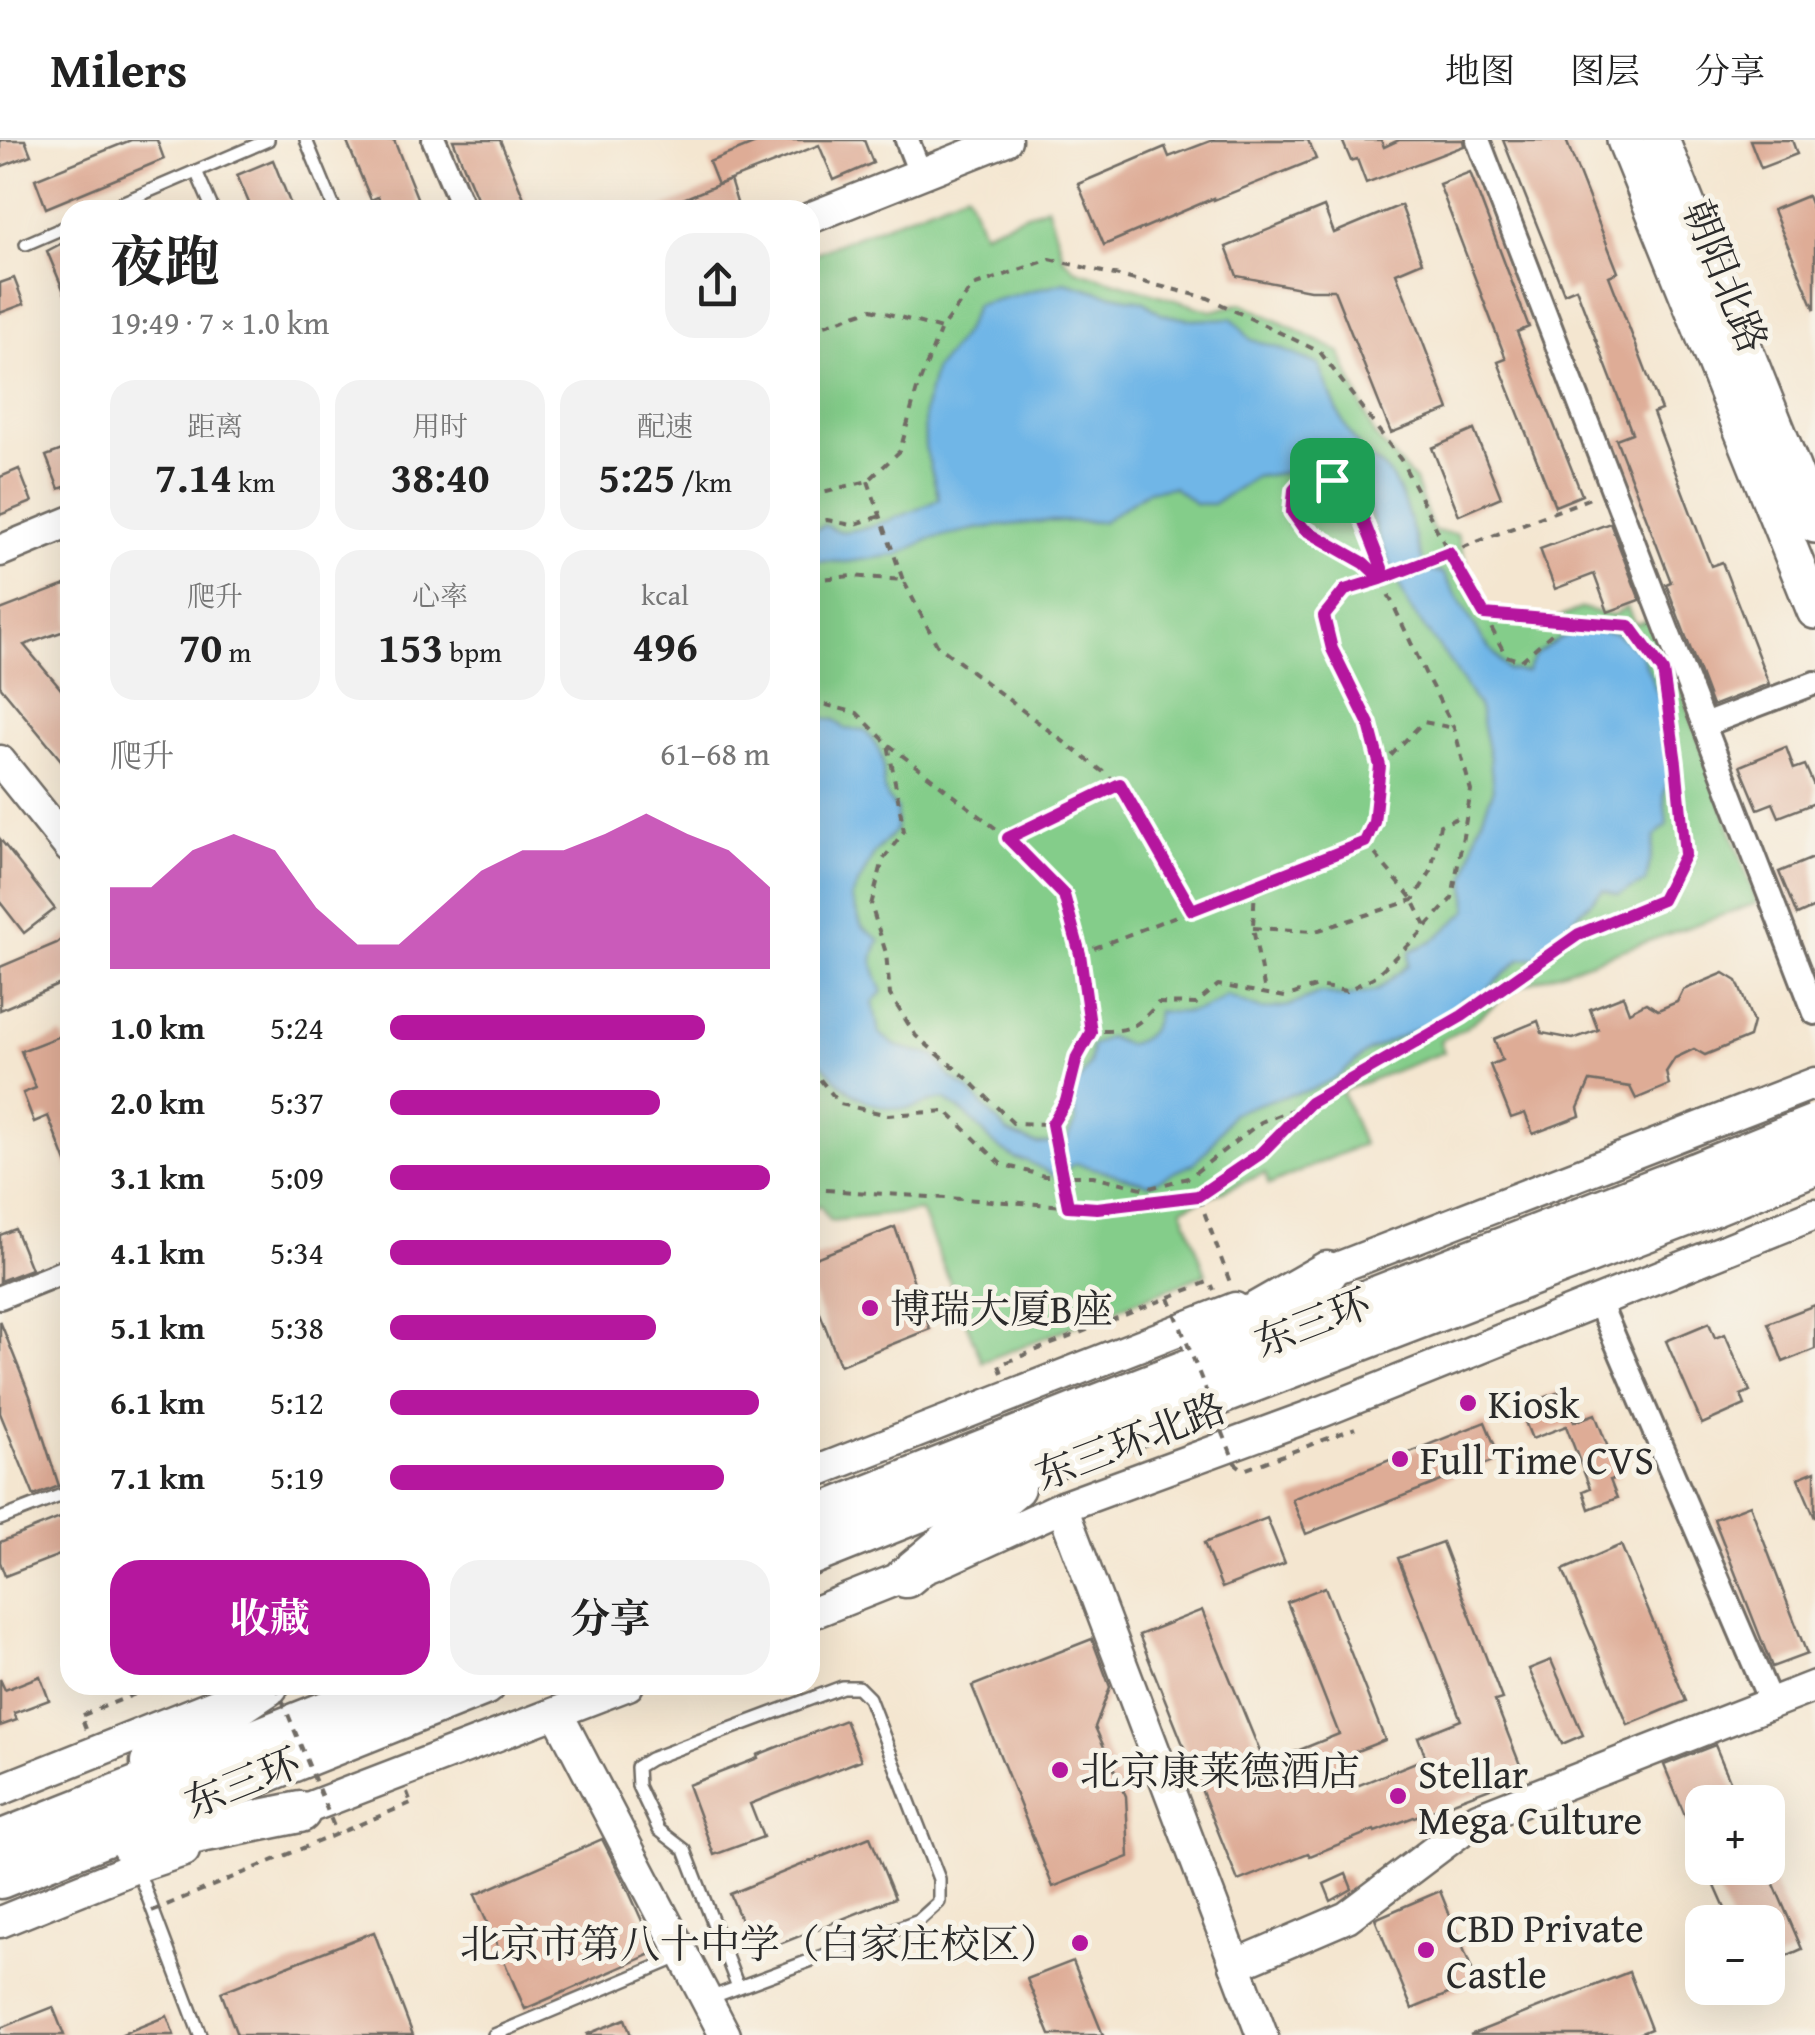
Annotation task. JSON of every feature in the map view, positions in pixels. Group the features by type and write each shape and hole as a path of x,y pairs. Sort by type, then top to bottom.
{"highway":[{"name":"东三环","path":"820,1551 1702,1190 1815,1125"},
{"name":"东三环","path":"820,1515 1087,1409 1702,1190 1815,1164"},
{"path":"1087,1409 1328,1272"},
{"path":"820,1488 957,1461"},
{"path":"906,1576 1046,1461"},
{"path":"81,1810 250,1695"},
{"name":"东三环","path":"10,1862 81,1810 369,1695"},
{"name":"东三环","path":"10,1862 457,1695"},
{"path":"10,1862 300,1812"}],"main road":[{"name":"朝阳北路","path":"1625,140 1815,611"},
{"name":"朝阳北路","path":"1661,140 1815,526"}],"street":[{"path":"434,140 460,200"},
{"path":"906,140 920,173"},
{"path":"820,214 1006,140"},
{"path":"1478,140 1815,1013"},
{"path":"0,551 60,526"},
{"path":"1704,726 1815,683"},
{"path":"0,761 60,836"},
{"name":"东三环北路","path":"820,1470 1815,1082"},
{"path":"1705,1125 1751,1239"},
{"name":"东三环北路","path":"820,1610 1062,1507 1321,1412 1815,1214"},
{"path":"0,1297 60,1272"},
{"path":"1598,1300 1771,1704"},
{"path":"1062,1507 1262,2035"},
{"path":"1235,1965 1347,1917 1478,1818 1815,1686"},
{"path":"0,1790 240,1695"},
{"path":"0,1922 136,1867 300,1812 603,1695"},
{"path":"557,1713 725,2035"}],"lane":[{"path":"128,200 268,140"},
{"path":"306,140 331,200"},
{"path":"196,171 209,200"},
{"path":"26,244 60,229"},
{"path":"0,1520 60,1496"},
{"path":"707,1999 919,1920 939,1902 939,1879 869,1698 858,1686 842,1687 650,1759 637,1768 638,1786 658,1830 685,1850 738,1987"},
{"path":"136,1867 200,2035"},
{"path":"494,2035 684,1955"}],"path":[{"path":"820,492 868,480 900,450 917,389 941,328 973,286 1050,259 1208,298 1320,352 1401,460 1506,656 1521,660 1566,620"},
{"path":"820,327 872,309 941,328"},
{"path":"1091,1032 1121,1032 1140,1024 1158,1003 1196,1004 1218,985 1285,997 1318,986 1346,991 1374,976 1452,898 1471,790 1454,728 1381,579 1364,563 1304,529 1292,512 1294,490 1308,474 1332,480 1356,501 1382,568 1381,579"},
{"path":"868,480 903,580 937,645 1120,784 1192,910"},
{"path":"1080,954 1365,842 1374,822 1380,766 1369,724 1332,649 1324,616 1345,590 1613,490"},
{"path":"820,522 852,525 880,516"},
{"path":"820,579 851,576 903,580"},
{"path":"820,1079 840,1104 888,1116 946,1111 1002,1164 1044,1176 1093,1176 1146,1189 1188,1178 1261,1122 1310,1103 1462,1016 1579,934 1662,900 1685,854 1663,671 1630,626 1484,614"},
{"path":"820,703 857,713 888,744 1008,838 1064,895 1080,954 1091,1032 1077,1057 1066,1101 1052,1124 1068,1206"},
{"path":"1380,766 1424,722 1454,728"},
{"path":"888,744 904,832 883,860 870,905 886,953 890,995 916,1036 1013,1123 1052,1124"},
{"path":"1008,838 1120,784"},
{"path":"1253,928 1316,931 1413,900 1431,871 1440,825 1466,816"},
{"path":"1365,842 1413,900 1426,926"},
{"path":"1256,884 1253,928 1265,992"},
{"path":"820,1190 1097,1208 1198,1196 1260,1154 1310,1103"},
{"path":"1198,1196 1239,1306"},
{"path":"999,1365 1210,1282"},
{"path":"1169,1298 1235,1463 1244,1470 1355,1428"},
{"path":"81,1716 132,1695"},
{"path":"280,1695 337,1834"},
{"path":"152,1910 411,1804"}],"green space":[{"path":"967,192 983,232 1047,206 1064,259 1076,270 1212,311 1242,303 1340,352 1374,435 1415,481 1433,531 1457,534 1480,607 1540,626 1582,608 1612,616 1627,607 1635,624 1656,618 1757,903 1517,987 1465,1028 1440,1041 1444,1052 1342,1091 1363,1144 1269,1185 1265,1173 1182,1208 1206,1274 982,1362 921,1211 830,1221 820,1205 820,251"}],"water":[{"path":"1065,282 1143,301 1161,314 1193,320 1232,318 1251,340 1319,365 1354,441 1387,471 1396,486 1426,570 1443,573 1483,640 1508,670 1526,672 1535,655 1582,630 1616,633 1640,652 1667,714 1672,765 1664,795 1667,824 1655,836 1646,882 1619,895 1603,890 1563,929 1559,943 1545,956 1520,959 1483,994 1463,999 1455,1012 1368,1051 1339,1076 1311,1090 1232,1113 1193,1164 1149,1184 1075,1163 1056,1176 995,1145 945,1099 904,1109 874,1104 846,1088 820,1062 820,718 835,720 845,729 865,730 880,752 886,795 897,809 896,830 875,852 851,898 862,927 880,940 873,960 883,992 873,1002 879,1033 896,1046 935,1056 950,1077 968,1089 1008,1133 1036,1144 1065,1143 1076,1122 1071,1094 1089,1065 1092,1046 1108,1037 1127,1045 1139,1040 1152,1029 1157,1011 1193,1011 1226,996 1262,1010 1289,1006 1321,993 1345,997 1376,991 1408,965 1410,951 1432,942 1468,910 1466,879 1478,828 1493,791 1490,759 1479,708 1409,607 1363,493 1323,467 1255,477 1213,504 1196,504 1173,487 1148,491 1102,522 1048,521 981,528 930,539 897,555 820,561 820,527 861,529 939,499 925,447 924,412 934,371 964,332 976,305"}],"building":[{"path":"0,140 25,140 31,155 0,167"},
{"path":"131,140 157,140 164,159 46,208 35,179"},
{"path":"346,140 394,140 418,200 371,200"},
{"path":"453,140 500,140 525,200 478,200"},
{"path":"763,140 864,140 873,163 834,180 819,145 718,185 709,162"},
{"path":"1213,140 1308,140 1316,159 1104,245 1078,184 1165,147 1169,157"},
{"path":"1342,140 1381,140 1384,147 1399,140 1463,140 1464,146 1366,183 1357,159 1351,161"},
{"path":"1503,140 1566,140 1618,272 1609,276 1661,410 1653,413 1711,566 1722,562 1769,684 1712,706 1666,584 1671,582 1616,439 1632,433 1576,288 1564,293"},
{"path":"1750,140 1792,140 1797,154 1761,168"},
{"path":"273,160 289,200 248,200 237,175"},
{"path":"1470,172 1529,327 1517,332 1582,495 1555,506 1498,362 1506,359 1439,184"},
{"path":"730,180 736,200 681,200"},
{"path":"1807,196 1815,216 1815,310 1773,210"},
{"path":"1401,205 1422,262 1396,273 1449,410 1391,433 1334,290 1310,290 1237,276 1226,247 1324,207 1334,233"},
{"path":"60,244 60,282 47,251"},
{"path":"14,278 24,304 0,313 0,283"},
{"path":"1474,430 1501,497 1459,515 1432,448"},
{"path":"60,451 60,489 59,489 46,456"},
{"path":"19,469 32,502 0,515 0,477"},
{"path":"1610,523 1640,600 1608,612 1594,574 1555,589 1540,549"},
{"path":"60,587 60,632 24,645 60,688 60,759 0,686 0,610"},
{"path":"1786,747 1794,769 1805,765 1815,788 1815,803 1779,817 1773,803 1758,809 1740,766"},
{"path":"0,839 55,909 24,933 0,902"},
{"path":"1815,857 1815,907 1797,915 1779,872"},
{"path":"60,940 60,984 0,1010 0,967"},
{"path":"1724,973 1737,981 1753,1022 1749,1037 1705,1055 1694,1049 1675,1058 1666,1072 1669,1085 1636,1099 1630,1087 1590,1081 1578,1108 1580,1116 1533,1134 1525,1113 1511,1118 1490,1065 1502,1060 1494,1039 1538,1021 1542,1033 1573,1039 1598,1030 1590,1009 1623,996 1629,1012 1646,1003 1658,1010 1677,1002 1683,990"},
{"path":"60,1036 60,1147 48,1116 34,1122 23,1093 36,1088 21,1051"},
{"name":"博瑞大厦B座","path":"895,1227 930,1329 840,1365 820,1313 820,1256"},
{"path":"15,1229 31,1269 0,1281 0,1235"},
{"path":"1815,1305 1815,1349 1783,1362 1768,1323"},
{"path":"0,1321 59,1486 34,1496 0,1413"},
{"path":"1709,1323 1715,1338 1725,1334 1750,1391 1741,1395 1745,1405 1702,1424 1666,1341"},
{"path":"1562,1391 1574,1422 1595,1414 1619,1476 1610,1480 1617,1498 1589,1509 1583,1491 1590,1488 1566,1426 1532,1439 1519,1407"},
{"path":"1485,1422 1500,1458 1306,1534 1292,1499"},
{"path":"1815,1471 1815,1518 1798,1478"},
{"path":"1750,1505 1807,1654 1772,1667 1714,1519"},
{"path":"60,1518 60,1555 5,1576 0,1542"},
{"path":"1267,1518 1285,1563 1222,1588 1204,1543"},
{"path":"1442,1542 1502,1699 1495,1701 1524,1775 1238,1881 1139,1635 1202,1610 1265,1764 1339,1734 1287,1602 1325,1587 1385,1740 1339,1758 1352,1788 1426,1758 1418,1737 1461,1720 1398,1558"},
{"path":"1621,1545 1686,1701 1628,1725 1563,1570"},
{"name":"北京康莱德酒店","path":"1092,1639 1110,1687 1095,1727 1126,1796 1129,1857 1053,1887 972,1686"},
{"path":"1551,1660 1583,1735 1562,1744 1529,1669"},
{"path":"40,1676 49,1700 14,1713 17,1720 0,1726 0,1679 5,1690"},
{"path":"845,1720 861,1760 750,1804 763,1837 714,1855 688,1785"},
{"path":"1715,1745 1732,1785 1685,1785 1685,1816 1664,1765"},
{"path":"870,1837 895,1898 755,1954 730,1894"},
{"path":"602,1839 656,1952 525,2009 475,1895"},
{"path":"1346,1874 1352,1889 1331,1901 1324,1884"},
{"path":"1715,1885 1774,1885 1783,1905 1723,1905"},
{"name":"CBD Private Castle","path":"1440,1891 1477,1982 1412,2009 1375,1919"},
{"path":"1785,1910 1802,1949 1785,1956"},
{"path":"374,1932 413,2035 237,2035 221,1992"},
{"path":"1073,1961 1103,2035 1050,2035 1027,1979"},
{"path":"1629,1972 1651,2029 1636,2035 1470,2035"},
{"path":"53,2007 64,2035 0,2035 0,2028"},
{"path":"167,2016 174,2035 122,2035 122,2034"},
{"path":"625,2019 631,2035 587,2035 587,2034"}],"place":[{"name":"博瑞大厦B座","path":"870,1308"},
{"name":"Kiosk","path":"1468,1403"},
{"name":"Full Time CVS","path":"1400,1459"},
{"name":"北京康莱德酒店","path":"1060,1770"},
{"name":"Stellar Mega Culture","path":"1398,1796"},
{"name":"北京市第八十中学（白家庄校区）","path":"1080,1943"},
{"name":"CBD Private Castle","path":"1426,1950"}],"route":[{"path":"1332,480 1308,474 1294,490 1292,512 1304,529 1364,563 1381,579 1449,553 1484,614 1630,626 1663,671 1685,854 1662,900 1579,934 1462,1016 1310,1103 1260,1154 1198,1196 1097,1208 1068,1206 1052,1124 1066,1101 1077,1057 1091,1032 1080,954 1064,895 1008,838 1120,784 1192,910 1365,842 1374,822 1380,766 1369,724 1332,649 1324,616 1345,590 1381,579 1382,568 1356,501 1332,480"}]}
